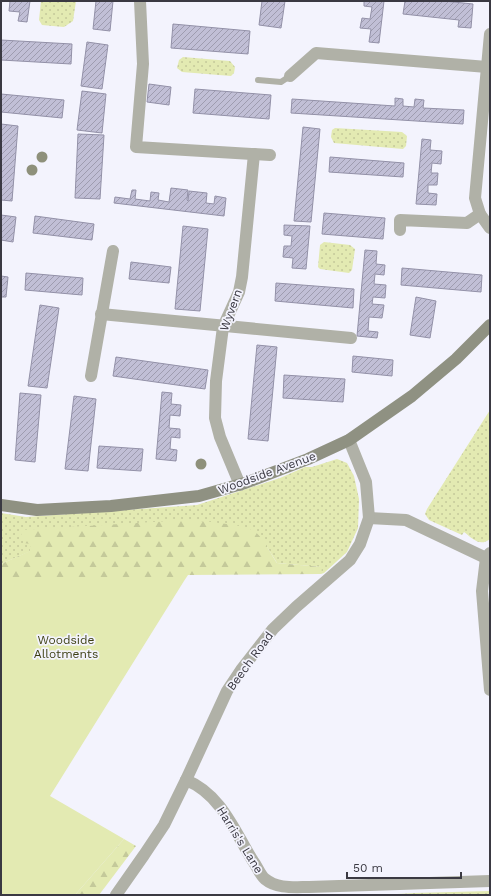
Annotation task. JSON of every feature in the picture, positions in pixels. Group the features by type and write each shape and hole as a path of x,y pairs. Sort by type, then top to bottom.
{"street":[{"path":"140,1 143,64 136,147 270,156"},
{"path":"490,34 475,198 480,214 490,228"},
{"path":"290,76 316,53 487,67"},
{"name":"Wyvern","path":"240,485 220,437 215,418 216,380 222,327 239,292 242,277 254,154"},
{"path":"400,230 400,220 467,223 480,214"},
{"path":"91,376 113,251"},
{"path":"101,314 222,327 351,338"},
{"name":"Woodside Avenue","path":"1,505 37,510 111,506 199,496 240,485 308,459 349,440 412,396 456,359 490,326"},
{"name":"Beech Road","path":"116,895 164,825 227,691 241,670 262,641 273,629 350,560 360,544 369,518 366,482 349,440"},
{"path":"369,518 406,520 488,556 482,591 490,690"},
{"name":"Harris's Lane","path":"186,780 193,783 210,796 227,815 244,847 264,879 280,887 490,880"}],"lane":[{"path":"258,80 281,82 290,76"}],"green space":[{"path":"41,1 76,1 73,21 64,27 42,25 39,20"},
{"path":"183,57 230,61 235,67 234,73 231,76 182,72 177,68 179,60"},
{"path":"335,128 402,132 407,136 406,146 403,149 334,143 331,137 332,130"},
{"path":"324,242 350,245 355,249 352,270 349,273 320,269 318,267 320,245"},
{"path":"490,410 490,539 480,542 464,532 462,535 429,520 425,514"},
{"path":"337,459 347,463 354,476 359,499 358,528 347,552 321,574 321,567 277,563 267,547 30,544 31,551 1,564 1,513 26,517 197,505 280,478 305,467 312,467"},
{"path":"187,520 241,526 254,531 260,537 277,563 322,567 321,574 188,575 184,581 1,581 1,564 30,551 30,544 24,543 20,530"},
{"name":"Woodside Allotments","path":"1,581 184,581 50,796 124,839 75,895 1,895"},
{"path":"124,839 136,846 99,895 75,895"},
{"path":"490,891 490,895 381,895 414,893"}],"building":[{"path":"10,1 30,1 27,22 18,21 20,12 9,11"},
{"path":"96,1 113,1 110,31 93,29"},
{"path":"262,1 285,1 281,28 259,25"},
{"path":"364,1 384,1 379,43 369,42 371,29 360,28 362,18 370,19 372,7 364,6"},
{"path":"405,1 444,1 473,4 471,28 458,27 459,20 403,14"},
{"path":"173,24 250,31 248,54 171,48"},
{"path":"1,40 72,44 71,64 1,60"},
{"path":"87,42 108,45 102,89 81,86"},
{"path":"149,84 171,87 169,105 147,102"},
{"path":"195,89 271,95 269,119 193,113"},
{"path":"82,91 106,94 102,133 77,130"},
{"path":"1,94 64,100 62,118 1,112"},
{"path":"395,98 403,99 403,106 414,107 415,99 424,100 423,108 464,110 463,124 291,113 292,99 395,106"},
{"path":"1,124 18,126 12,201 1,200"},
{"path":"303,127 320,129 311,222 294,221"},
{"path":"78,134 104,135 100,199 75,198"},
{"path":"422,139 431,140 430,150 442,151 441,164 432,163 431,173 438,173 437,185 428,185 428,193 437,194 436,205 416,204"},
{"path":"330,157 404,163 403,177 329,172"},
{"path":"171,188 188,190 188,201 189,191 207,193 206,203 214,204 215,196 226,198 224,216 114,203 115,197 130,199 132,190 136,190 135,199 150,201 151,192 159,193 158,200 169,202"},
{"path":"324,213 385,218 383,239 322,234"},
{"path":"1,215 16,217 13,242 1,240"},
{"path":"35,216 94,224 92,240 33,233"},
{"path":"284,225 310,226 306,269 292,268 293,258 283,257 284,246 291,246 292,236 284,235"},
{"path":"183,226 208,229 200,311 175,309"},
{"path":"365,250 377,251 376,264 385,265 384,275 375,274 374,284 386,285 385,298 373,297 372,304 384,305 382,318 369,317 368,331 378,332 377,338 357,336"},
{"path":"131,262 171,267 169,283 129,279"},
{"path":"402,268 482,275 481,292 401,285"},
{"path":"26,273 83,278 82,295 25,290"},
{"path":"1,276 8,277 6,297 1,297"},
{"path":"276,283 354,289 353,308 275,301"},
{"path":"416,297 436,301 430,338 410,335"},
{"path":"40,305 59,308 47,388 28,386"},
{"path":"257,345 277,347 268,441 248,439"},
{"path":"353,356 393,360 392,376 352,372"},
{"path":"116,357 208,370 205,389 113,376"},
{"path":"284,375 345,379 343,402 283,398"},
{"path":"162,392 172,393 171,404 181,405 180,416 170,415 169,428 180,429 180,438 171,437 170,449 177,450 176,461 156,459"},
{"path":"20,393 41,395 35,462 15,460"},
{"path":"74,396 96,399 88,471 65,469"},
{"path":"99,446 143,449 141,471 97,468"}]}
